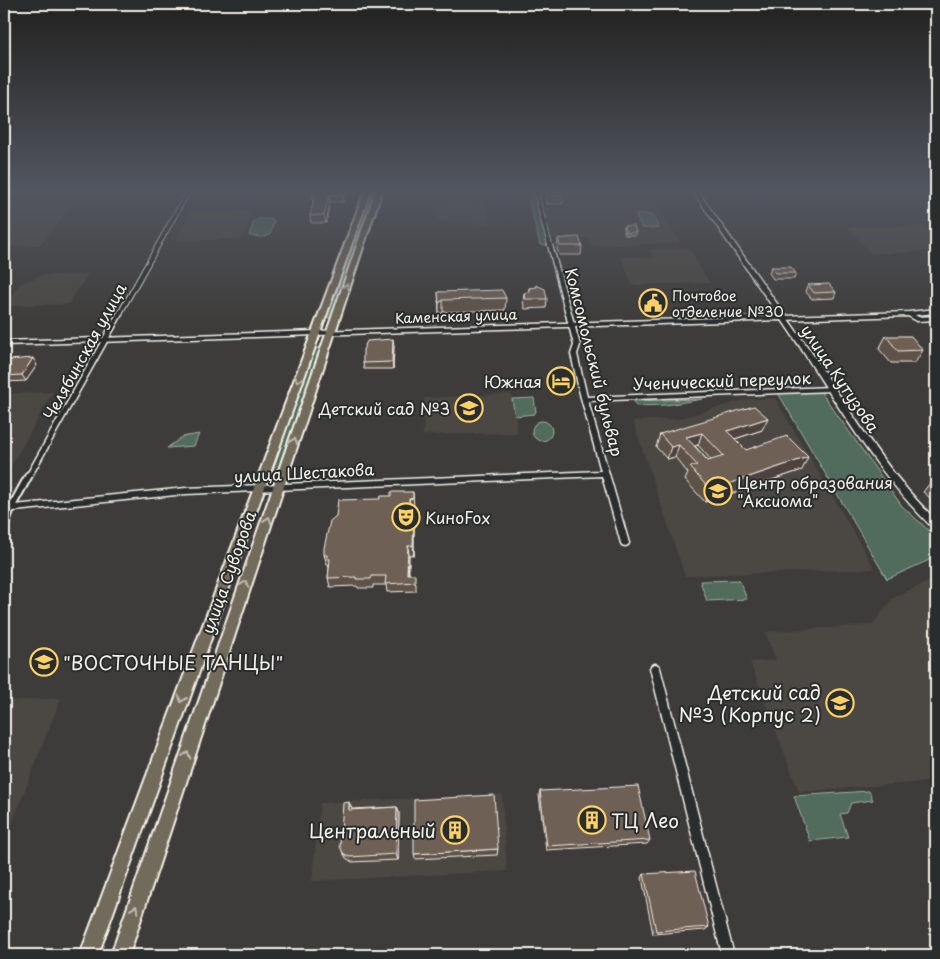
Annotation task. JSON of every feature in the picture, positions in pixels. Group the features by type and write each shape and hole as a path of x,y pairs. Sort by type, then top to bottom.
{"main road":[{"name":"улица Суворова","path":"89,955 351,235"},
{"name":"улица Суворова","path":"120,955 363,235"}],"street":[{"name":"Челябинская улица","path":"4,527 7,509 164,235"},
{"name":"Комсомольский бульвар","path":"547,235 577,345 574,354 585,399 606,473 608,489 625,542"},
{"name":"улица Кутузова","path":"725,235 876,458 922,513 936,526"},
{"name":"Каменская улица","path":"4,343 909,314 911,312 936,311"},
{"name":"Каменская улица","path":"909,314 917,319 936,318"},
{"name":"Ученический переулок","path":"585,399 831,389"},
{"name":"улица Шестакова","path":"7,509 139,494 606,473"},
{"path":"655,668 728,955"}],"shaded area":[{"path":"4,235 48,235 40,245 4,246"},
{"path":"178,235 244,235 242,239 175,241"},
{"path":"551,235 675,235 680,243 591,246 588,238 552,239"},
{"path":"854,235 936,236 936,251 872,254"},
{"path":"689,248 709,283 632,285 621,257 653,257 650,249"},
{"path":"88,274 68,304 4,306 20,284 42,275"},
{"path":"53,392 6,475 4,475 4,394"},
{"name":"Детский сад №3","path":"511,394 518,433 423,435 424,398"},
{"path":"775,398 875,569 685,576 633,421 677,419 748,399"},
{"name":"Детский сад №3 (Корпус 2)","path":"936,578 936,781 799,792 750,662 776,660 765,632 872,625 893,598"},
{"path":"61,698 4,844 4,701"},
{"path":"502,794 507,871 312,881 320,803"}],"green space":[{"path":"249,235 270,235 264,237"},
{"path":"358,235 361,235 332,318 328,318"},
{"path":"537,235 546,235 549,245 540,245"},
{"path":"316,348 320,348 277,471 272,471"},
{"path":"821,392 902,506 936,537 936,557 887,579 778,393"},
{"path":"534,398 536,412 534,414 515,416 512,399"},
{"path":"703,399 666,405 636,406 634,401"},
{"path":"542,421 549,424 552,431 549,438 542,441 535,438 532,431 535,424"},
{"path":"199,434 194,446 167,448 182,437"},
{"path":"739,580 747,599 707,601 700,581"},
{"path":"869,791 873,800 851,803 847,813 840,814 848,837 810,841 794,796"}],"building":[{"path":"579,237 582,246 560,246 558,239 566,238"},
{"path":"771,267 791,267 796,273 775,273"},
{"path":"829,284 836,292 814,293 808,285"},
{"path":"536,285 545,289 547,299 525,299 524,293 530,292 529,288 537,287"},
{"path":"502,290 506,298 443,300 439,303 438,292"},
{"path":"886,336 911,336 923,350 898,351"},
{"path":"393,339 392,362 363,363 363,350 367,341"},
{"path":"33,358 22,375 4,376 4,367 9,360"},
{"path":"754,406 768,418 727,431 746,450 787,436 808,457 710,490 690,467 697,465 679,445 671,447 660,434","holes":["702,433 724,456 708,461 686,437"]},
{"path":"391,492 413,492 413,498 409,499 409,519 414,519 413,545 408,546 407,574 415,574 415,582 385,584 386,576 372,576 371,579 356,579 356,577 328,578 330,559 327,559 327,555 324,555 324,548 330,521 336,516 338,500 380,499 381,496 391,496"},
{"name":"ТЦ Лео","path":"638,786 650,840 547,846 540,791"},
{"name":"Центральный","path":"494,795 498,849 414,854 414,800"},
{"name":"Центральный","path":"349,802 349,810 397,807 396,854 349,857 343,853 340,846 343,803"},
{"path":"695,871 709,927 656,931 644,874"}],"place":[{"name":"Почтовое отделение №30","path":"653,303"},
{"name":"Южная","path":"561,381"},
{"name":"Детский сад №3","path":"469,408"},
{"name":"Центр образования \"Аксиома\"","path":"718,491"},
{"name":"КиноFox","path":"406,517"},
{"name":"\"ВОСТОЧНЫЕ ТАНЦЫ\"","path":"44,662"},
{"name":"Детский сад №3 (Корпус 2)","path":"840,703"},
{"name":"ТЦ Лео","path":"592,820"},
{"name":"Центральный","path":"455,830"}]}
